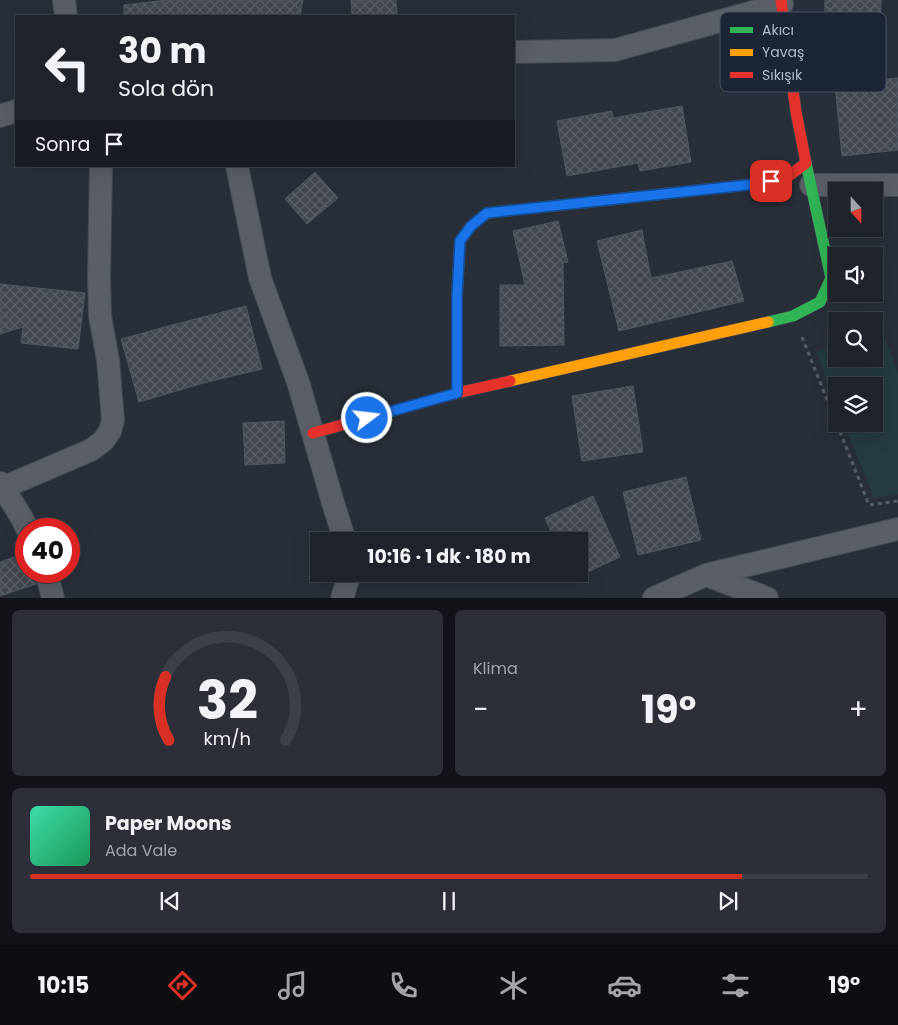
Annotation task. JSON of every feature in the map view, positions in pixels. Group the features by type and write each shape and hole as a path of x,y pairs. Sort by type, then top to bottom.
{"street":[{"path":"64,0 66,15"},
{"path":"747,12 782,2"},
{"path":"515,52 615,50 720,20"},
{"path":"313,433 457,393 658,345 794,316 820,302 831,278 806,164 793,92"},
{"path":"0,116 15,111"},
{"path":"457,393 457,296 460,241 471,226 487,213 756,184 786,178 806,164"},
{"path":"22,518 1,486 91,450 103,441 110,431 114,420 110,379 100,316 101,167"},
{"path":"237,167 260,278 298,382 342,532"},
{"path":"811,185 898,185"},
{"path":"654,598 706,575 898,529"},
{"path":"706,575 768,598"},
{"path":"342,598 347,582"},
{"path":"49,583 53,598"}],"path":[{"path":"794,316 828,401"},
{"path":"841,432 869,505 898,501"}],"green space":[{"path":"883,334 898,372 898,494 874,498 847,432 883,432 883,377 828,377 828,383 816,352 828,348 828,367 883,367"}],"building":[{"path":"167,0 303,0 300,15 124,15 124,5"},
{"path":"351,0 396,0 397,15 352,15"},
{"path":"825,0 881,0 881,12 825,12"},
{"path":"898,78 898,150 842,156 836,92 886,92 886,79"},
{"path":"682,106 691,162 640,171 638,163 567,176 557,121 612,111 613,118"},
{"path":"315,172 338,198 307,224 285,199"},
{"path":"558,221 568,262 563,263 564,345 500,346 500,285 525,285 513,231"},
{"path":"642,230 651,278 732,261 744,301 619,331 597,241"},
{"path":"0,284 85,293 78,349 21,343 23,327 0,334"},
{"path":"246,306 262,369 207,382 139,402 121,339"},
{"path":"633,386 643,452 582,461 572,396"},
{"path":"284,421 285,463 245,465 243,423"},
{"path":"686,477 701,540 638,555 623,492"},
{"path":"593,496 620,557 588,572 588,532 551,532 545,518"},
{"path":"15,557 15,583 36,584 0,596 0,562"}],"traffic: fast":[{"path":"768,322 793,316 820,302 831,278 806,163"},
{"path":"457,393 457,296 460,241 471,226 487,213 746,185"}],"traffic: slow":[{"path":"510,381 768,322"}],"traffic: jam":[{"path":"781,0 783,12"},
{"path":"746,185 786,178 806,163 793,92"},
{"path":"313,433 457,393 510,381"}],"route":[{"path":"367,418 457,393 457,296 460,241 471,226 487,213 771,181"}]}
